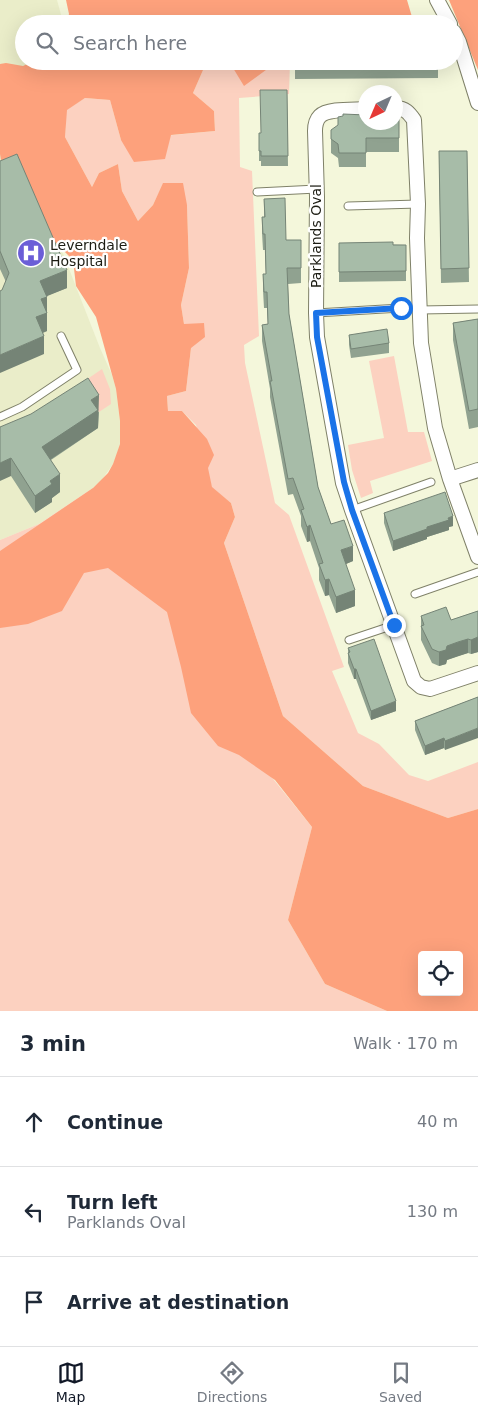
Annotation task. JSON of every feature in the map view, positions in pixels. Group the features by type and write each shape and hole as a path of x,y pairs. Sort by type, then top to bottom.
{"street":[{"path":"437,0 445,15"},
{"path":"463,55 478,103"},
{"name":"Parklands Oval","path":"358,109 331,111 321,115 316,123 315,132 317,337 344,482 352,510 414,681 421,687 430,690 478,673"},
{"path":"403,109 414,120 421,343 435,428 450,479 478,556"},
{"path":"450,479 478,470"}],"lane":[{"path":"257,192 317,189"},
{"path":"348,206 418,204"},
{"path":"316,313 401,308"},
{"path":"420,310 478,309"},
{"path":"0,417 22,407 77,370 61,336"},
{"path":"352,510 431,482"},
{"path":"415,594 478,572"},
{"path":"349,640 394,625"}],"shaded area":[{"path":"0,0 57,0 61,15 15,15 15,70 28,70 0,83"},
{"path":"66,0 407,0 411,15 69,15"},
{"path":"449,0 478,0 478,70 463,34 463,15 455,15"},
{"path":"0,64 15,65 15,70 203,70 193,93 214,111 215,131 171,135 165,159 134,162 121,140 110,100 85,98 67,110 65,137 92,187 99,173 118,164 122,191 138,221 153,205 163,183 183,183 187,205 189,268 181,305 184,324 204,323 205,337 191,348 186,391 167,396 168,411 182,411 207,439 214,455 208,468 212,487 231,503 235,517 224,543 283,716 363,786 448,818 478,809 478,1011 387,1011 325,984 288,920 312,827 275,780 239,755 218,746 191,713 167,612 108,568 84,573 62,611 28,624 0,628 0,551 93,488 108,473 120,444 120,421 116,389 96,317 76,286 73,260 54,241 17,161 1,160"},
{"path":"203,70 290,70 289,94 239,98 240,167 252,171 259,336 244,345 245,363 275,503 289,515 344,667 332,671 358,733 379,744 409,775 428,781 478,762 478,809 448,818 363,786 283,716 224,543 235,517 231,503 212,488 196,425 182,411 168,411 167,396 186,391 191,348 181,305 189,268 187,205 163,184 153,205 138,221 122,191 118,164 99,173 92,187 65,137 66,110 85,98 110,100 121,140 215,131 214,111 193,93"},
{"path":"234,70 266,70 244,86"},
{"name":"Leverndale Hospital","path":"0,97 112,375 116,389 120,421 120,444 113,464 101,481 93,488 39,524 0,540"},
{"path":"394,356 408,432 424,432 432,461 370,481 373,493 361,498 352,470 348,445 384,438 369,361"},
{"path":"102,369 110,389 111,404 99,412 88,396 26,421"},
{"path":"93,488 167,549 232,728 312,827 288,920 325,984 387,1011 0,1011 0,540 39,524"}],"building":[{"path":"260,90 287,90 288,156 261,156 261,151 259,151 259,133 261,133"},
{"path":"343,114 358,115 358,130 399,130 399,138 366,138 366,153 339,153 338,144 331,139 331,130 338,125 338,117 343,116"},
{"path":"439,151 467,151 469,268 441,269"},
{"path":"17,154 67,270 40,281 47,297 41,299 47,313 36,317 44,336 0,355 0,291 9,273 0,251 0,161"},
{"path":"285,198 286,240 301,240 301,268 287,268 289,314 318,487 331,524 344,520 353,546 341,550 355,590 336,597 329,579 325,580 319,564 323,563 310,525 307,527 301,510 304,509 293,478 288,479 262,325 268,324 267,292 264,292 263,274 266,274 265,234 263,234 262,217 265,217 264,199"},
{"path":"393,242 393,245 406,245 406,271 339,272 339,243"},
{"path":"478,319 478,409 469,411 453,323"},
{"path":"387,329 389,343 351,349 349,335"},
{"path":"88,378 99,395 91,400 98,410 42,447 60,474 50,481 52,484 35,496 11,458 0,463 0,427 31,414"},
{"path":"445,492 453,516 448,518 449,520 393,541 384,513"},
{"path":"446,607 451,620 478,611 478,637 447,646 446,650 439,652 432,649 421,626 424,625 421,616"},
{"path":"374,639 396,701 371,711 356,669 354,669 348,653 350,652 348,648"},
{"path":"478,697 478,728 445,741 444,738 425,746 415,721"}],"place":[{"name":"Leverndale Hospital","path":"31,253"}],"route":[{"path":"394,625 352,510 344,482 317,337 316,313 401,308"}]}
